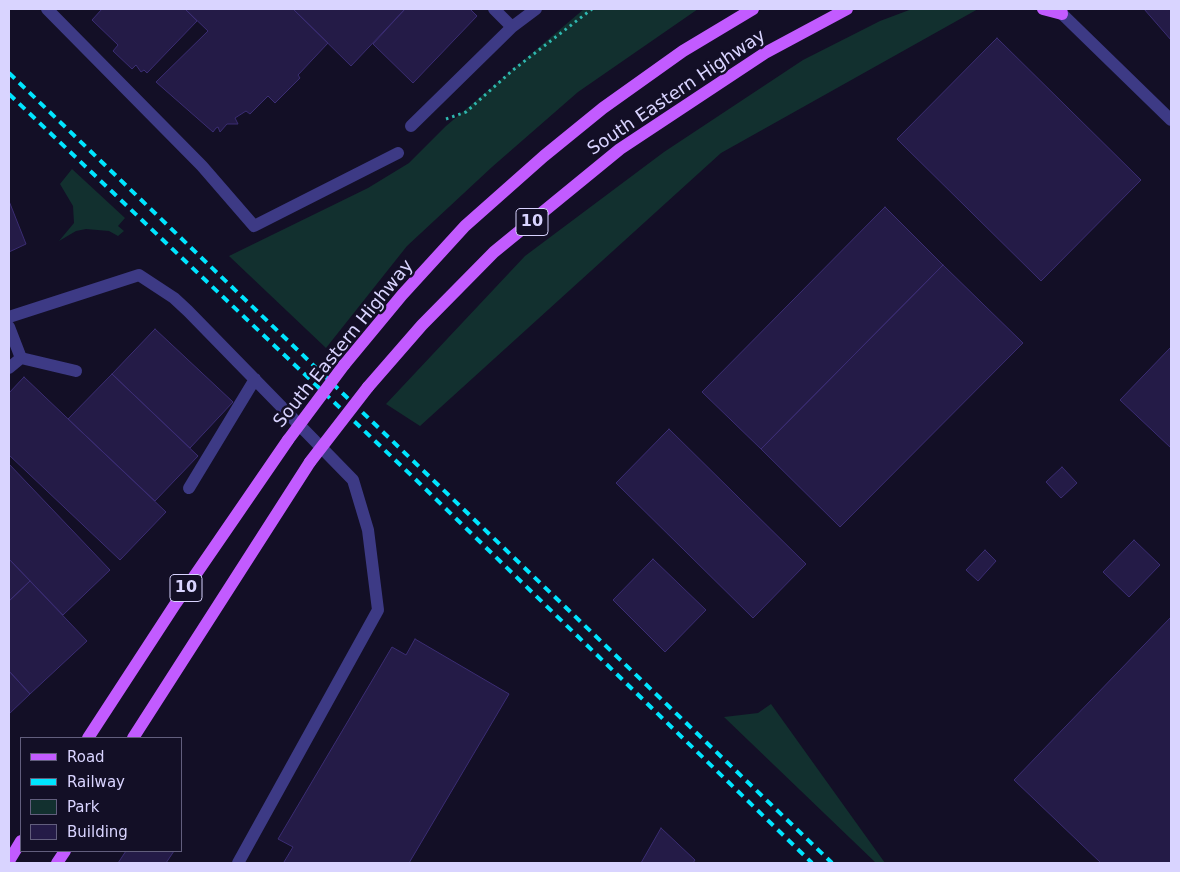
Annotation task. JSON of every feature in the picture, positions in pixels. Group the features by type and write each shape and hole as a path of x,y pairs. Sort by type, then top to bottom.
{"main road":[{"name":"South Eastern Highway","path":"89,737 176,603 288,440 344,365 402,295 465,226 544,156 603,108 683,51 720,27 753,9"},
{"name":"South Eastern Highway","path":"134,737 310,462 368,387 422,325 494,252 620,149 765,53 847,9"},
{"path":"1043,9 1060,10"},
{"path":"9,861 20,843"},
{"path":"57,863 64,852"}],"street":[{"path":"47,9 202,166 254,226 398,153"},
{"path":"494,9 512,27"},
{"path":"411,126 512,27 536,9"},
{"path":"1060,10 1171,120"},
{"path":"9,317 139,275 174,298 353,480 368,530 378,610 238,863"},
{"path":"9,327 21,358"},
{"path":"9,368 21,358"},
{"path":"21,358 76,371"},
{"path":"189,488 255,379"}],"path":[{"path":"466,112 513,70 592,9"}],"green space":[{"path":"584,9 698,9 578,92 492,167 407,246 326,348 229,256 368,188 409,163 446,126"},
{"path":"912,9 978,9 721,153 420,426 386,404 525,256 664,152 803,60 880,21"},
{"path":"72,169 125,218 118,226 124,231 118,236 109,231 86,229 76,231 59,241 74,223 73,206 60,184"},
{"path":"771,704 885,863 876,863 724,717 758,713"}],"building":[{"path":"102,9 185,9 197,21 147,73 144,70 141,72 136,65 132,69 113,51 118,45 92,20"},
{"path":"185,9 293,9 328,43 298,75 300,78 275,103 268,96 250,114 246,111 235,118 238,124 227,124 220,132 218,127 213,132 156,82 208,31"},
{"path":"293,9 405,9 351,66"},
{"path":"405,9 470,9 477,16 413,83 373,44"},
{"path":"1144,9 1171,9 1171,40"},
{"path":"997,38 1141,180 1041,281 897,139"},
{"path":"9,201 26,244 9,252"},
{"path":"885,207 943,265 761,449 702,392"},
{"path":"943,265 1023,343 840,527 761,449"},
{"path":"155,329 233,402 190,448 112,374"},
{"path":"1171,347 1171,448 1120,400"},
{"path":"112,374 198,456 155,501 68,419"},
{"path":"24,377 166,512 120,560 9,455 9,393"},
{"path":"669,429 806,564 753,618 616,483"},
{"path":"9,464 110,570 63,615 9,559"},
{"path":"1062,467 1077,483 1061,498 1046,482"},
{"path":"1134,540 1160,565 1129,597 1103,572"},
{"path":"985,550 996,561 978,581 966,570"},
{"path":"9,559 30,581 9,601"},
{"path":"653,559 706,610 665,652 613,600"},
{"path":"30,581 87,641 30,694 9,671 9,601"},
{"path":"1171,617 1171,863 1101,863 1014,780"},
{"path":"415,639 509,694 409,863 284,862 293,847 278,839 392,647 406,655"},
{"path":"9,671 30,694 9,714"},
{"path":"661,828 695,860 693,863 641,863"},
{"path":"125,852 173,852 166,863 118,863"}],"railway":[{"path":"9,73 832,863"},
{"path":"9,94 413,477 812,863"}]}
